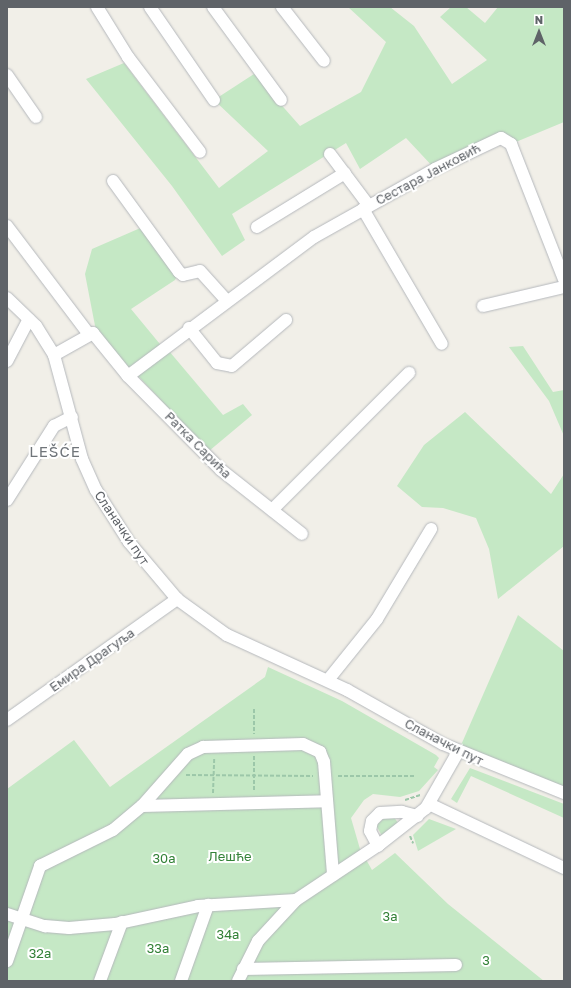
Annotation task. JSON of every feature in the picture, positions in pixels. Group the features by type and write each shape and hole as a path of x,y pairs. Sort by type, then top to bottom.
{"street":[{"path":"97,7 128,57 200,152"},
{"path":"150,7 214,100"},
{"path":"214,7 280,100"},
{"path":"282,7 324,61"},
{"path":"7,75 36,116"},
{"name":"Сестара Јанковић","path":"128,376 281,258 366,207 465,153 506,139 564,279"},
{"path":"330,154 366,207 442,344"},
{"path":"257,227 345,174"},
{"path":"113,181 179,272 183,275 200,271 226,300"},
{"name":"Ратка Сарића","path":"7,226 88,334 96,336 128,376 221,470 302,534"},
{"path":"483,306 564,287"},
{"name":"Сланачки пут","path":"7,298 29,319 54,355 72,417 82,459 109,514 177,599 227,635 328,680 458,752 564,793"},
{"path":"7,361 29,319"},
{"path":"189,328 217,363 232,366 286,320"},
{"path":"54,355 88,334"},
{"path":"272,510 409,373"},
{"path":"7,500 54,426 72,417"},
{"path":"328,680 376,619 431,529"},
{"name":"Емира Драгуља","path":"7,720 177,599"},
{"path":"7,961 40,866 112,830 142,806 188,754 203,746 303,744 320,752 325,776 333,875"},
{"path":"238,981 243,969 263,935 296,900 378,846 417,816 429,804 458,752"},
{"path":"142,806 327,801"},
{"path":"429,804 564,868"},
{"path":"378,846 370,831 372,820 380,813 402,812 417,816"},
{"path":"7,914 22,920 69,928 122,922 208,906 296,900"},
{"path":"181,981 208,906"},
{"path":"100,981 122,922"},
{"path":"243,969 456,965"}],"path":[{"path":"213,804 214,746"},
{"path":"168,775 416,776"}],"green space":[{"path":"348,7 390,7 414,26 452,84 487,60 440,17 451,7 466,7 485,23 498,7 564,7 564,122 511,144 509,141 435,169 406,138 360,169 346,143 232,214 245,240 222,256 172,186 86,79 124,63 219,188 268,151 214,100 254,74 300,126 361,92 386,42"},
{"path":"145,226 179,272 175,280 131,309 164,349 128,376 97,336 85,274 92,249"},
{"path":"523,346 553,392 564,390 564,436 549,401 509,347"},
{"path":"169,351 223,415 243,404 252,415 209,451 138,376"},
{"path":"465,412 551,494 564,474 564,546 498,599 489,549 476,518 443,508 422,507 397,486 424,445"},
{"path":"518,615 564,651 564,793 458,752"},
{"name":"Лешће","path":"268,667 342,701 439,758 434,767 438,770 419,791 400,797 373,794 364,800 351,818 360,849 372,870 395,853 448,904 544,981 7,981 7,789 74,740 110,787 265,677"},
{"path":"470,768 564,804 564,818 471,776 457,803 451,799"},
{"path":"386,817 394,817 398,823 382,836 376,825"},
{"path":"429,819 456,829 418,851 413,835"}],"district":[{"name":"LEŠĆE","path":"55,452"}],"park label":[{"name":"30a","path":"164,858"},
{"name":"3a","path":"390,916"},
{"name":"34a","path":"228,934"},
{"name":"33a","path":"158,948"},
{"name":"32a","path":"40,953"},
{"name":"3","path":"486,960"}]}
